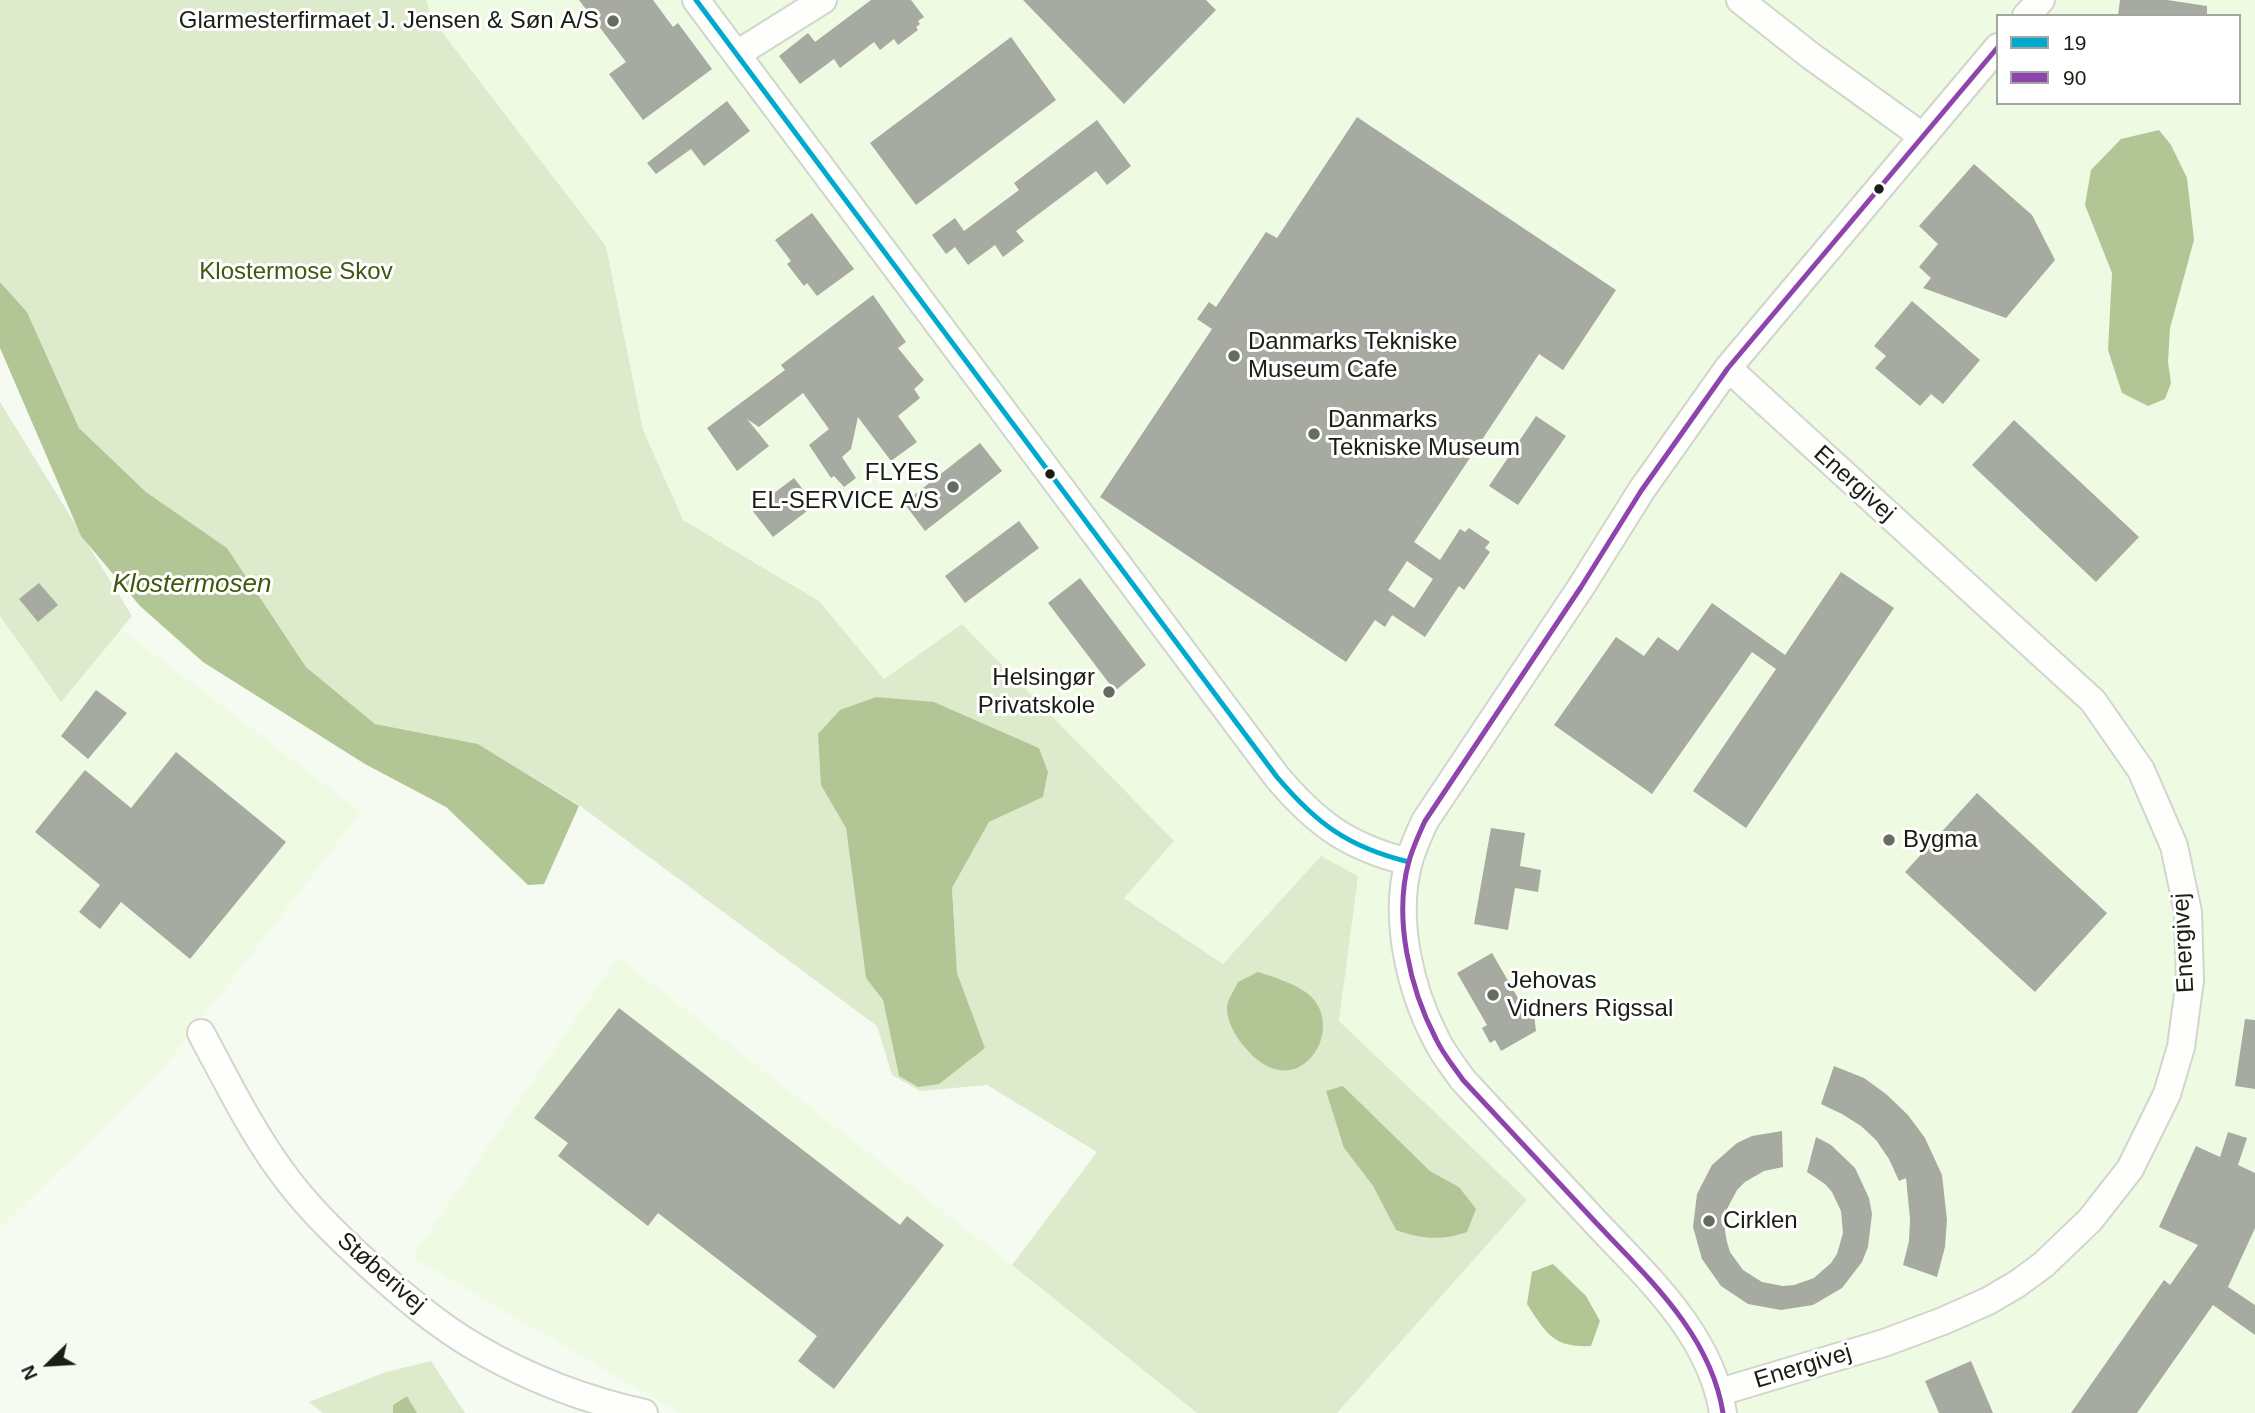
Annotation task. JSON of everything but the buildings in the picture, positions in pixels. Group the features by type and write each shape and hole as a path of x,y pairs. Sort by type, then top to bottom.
{"street":[{"path":"696,0 1277,777 1302,806 1325,826 1353,843 1409,862"},
{"path":"737,54 823,0"},
{"path":"1741,0 1811,56 1922,136"},
{"path":"1721,1402 1699,1343 1668,1301 1463,1080 1437,1042 1418,999 1407,954 1404,908 1409,862 1425,821 1641,492 1728,368 1996,49"},
{"name":"Energivej","path":"1721,1402 1942,1321 2017,1284 2043,1265 2091,1220 2130,1169 2167,1094 2181,1047 2190,980 2188,912 2174,846 2141,770 2093,701 1728,368"},
{"name":"Støberivej","path":"201,1033 242,1110 284,1175 336,1235 404,1296 476,1348 549,1384 616,1407 644,1413"}],"shaded area":[{"path":"426,0 2255,0 2255,1413 1337,1413 1527,1200 1339,1021 1358,876 1321,857 1224,964 1124,897 1174,841 962,624 884,679 819,601 683,520 643,430 606,246 432,19"},
{"path":"0,446 86,602 361,812 162,1070 0,1228"},
{"path":"618,957 1197,1413 679,1413 412,1257"}],"green space":[{"name":"Klostermose Skov","path":"0,0 426,0 432,19 606,246 643,430 683,520 819,601 884,679 962,624 1174,841 1124,898 1223,964 1321,856 1358,876 1339,1021 1527,1200 1337,1413 1197,1413 1012,1265 1097,1152 987,1085 920,1091 892,1075 877,1026 579,805 478,744 375,724 306,667 227,548 146,492 79,428 27,312 0,282","holes":["934,702 1039,748 1048,772 1043,797 989,822 952,888 957,973 985,1048 899,1076 883,1000 866,978 846,828","1343,1086 1430,1171 1459,1187 1396,1230 1373,1186 1344,1148"]},
{"path":"0,402 132,616 61,702 0,616"},
{"path":"431,1361 465,1413 417,1413 407,1396 393,1405 393,1413 323,1413 309,1402 386,1372"}],"water":[{"path":"2159,130 2171,145 2187,178 2194,240 2170,328 2168,362 2171,383 2165,399 2148,406 2122,393 2108,350 2112,273 2085,205 2091,170 2121,139"},
{"name":"Klostermosen","path":"0,282 27,312 79,428 146,492 227,548 306,667 375,724 478,744 579,806 544,884 528,885 446,807 365,764 203,662 140,606 81,536 0,348"},
{"path":"876,697 934,702 1039,748 1048,772 1043,797 989,822 952,888 957,973 985,1048 939,1084 918,1087 899,1076 883,1000 866,978 846,828 821,785 818,734 840,710"},
{"path":"1258,972 1302,989 1319,1008 1323,1025 1320,1042 1311,1057 1298,1067 1282,1070 1263,1064 1243,1045 1232,1027 1227,1011 1230,997 1238,982"},
{"path":"1343,1086 1430,1171 1459,1187 1476,1209 1467,1232 1431,1238 1396,1230 1373,1186 1344,1148 1326,1091"},
{"path":"1553,1264 1586,1296 1600,1321 1591,1346 1568,1344 1552,1337 1527,1304 1532,1272"},
{"path":"407,1396 417,1413 393,1413 393,1405"}],"transit line":[{"name":"19","path":"696,0 1277,777 1306,808 1335,832 1368,849 1409,862"},
{"name":"90","path":"1723,1413 1716,1383 1704,1355 1670,1304 1463,1080 1442,1050 1427,1019 1412,976 1404,929 1404,883 1416,841 1425,821 1581,587 1641,491 1728,368 1996,49"}],"place":[{"name":"Glarmesterfirmaet J. Jensen & Søn A/S","path":"613,21"},
{"name":"Danmarks Tekniske Museum Cafe","path":"1234,356"},
{"name":"Danmarks Tekniske Museum","path":"1314,434"},
{"name":"FLYES EL-SERVICE A/S","path":"953,487"},
{"name":"Helsingør Privatskole","path":"1109,692"},
{"name":"Bygma","path":"1889,840"},
{"name":"Jehovas Vidners Rigssal","path":"1493,995"},
{"name":"Cirklen","path":"1709,1221"}]}
